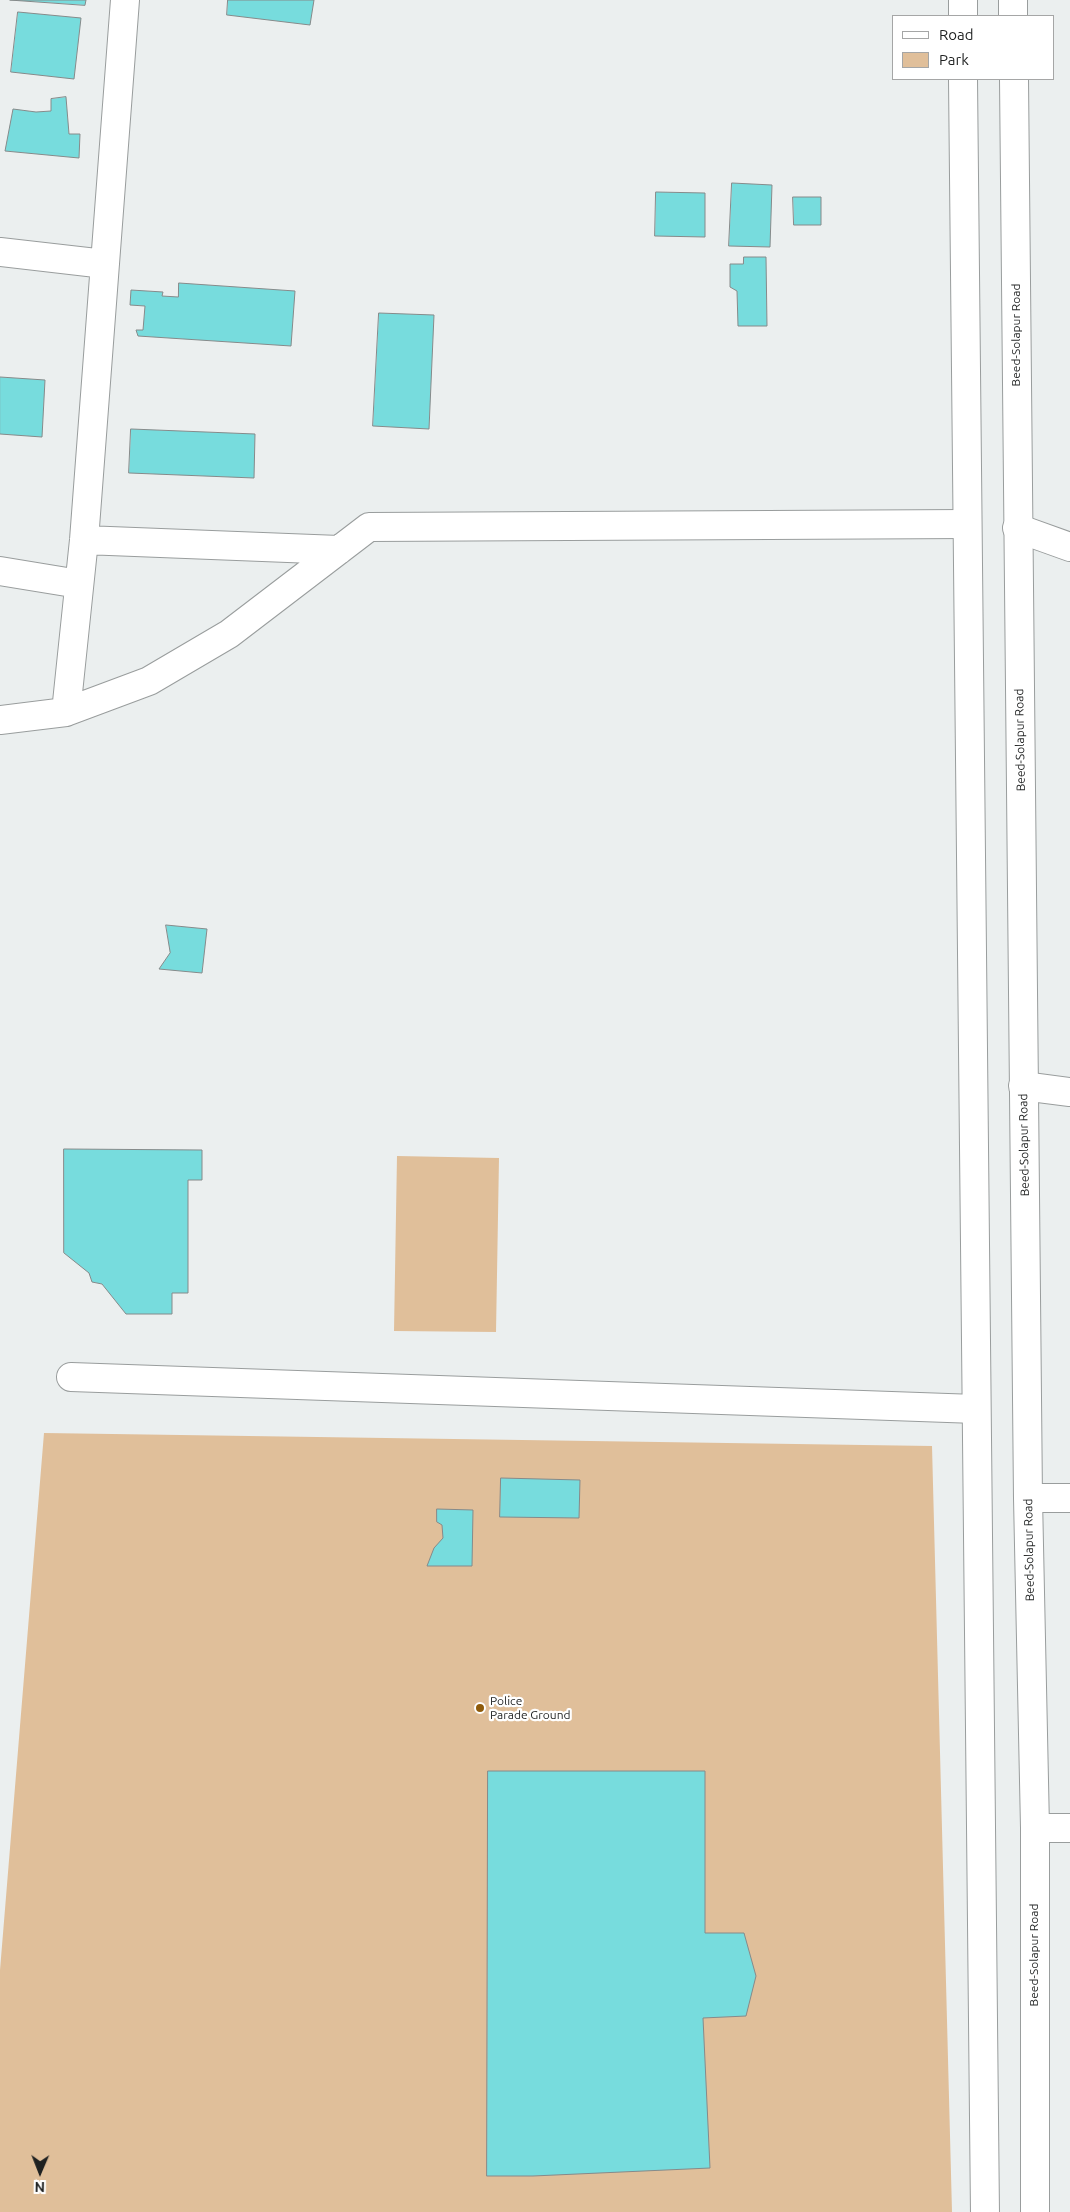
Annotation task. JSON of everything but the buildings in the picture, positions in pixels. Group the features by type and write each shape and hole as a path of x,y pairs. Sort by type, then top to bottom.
{"main road":[{"path":"66,712 84,540 125,0"},
{"path":"962,0 963,15"},
{"path":"1013,0 1013,15"},
{"path":"963,80 985,2212"},
{"name":"Beed-Solapur Road","path":"1014,80 1023,1086 1034,1828 1035,2212"},
{"path":"0,252 105,264"},
{"path":"0,720 66,712 149,681 229,634 368,527 967,524"},
{"path":"1018,528 1070,546"},
{"path":"84,540 339,550"},
{"path":"0,571 79,584"},
{"path":"1023,1086 1070,1092"},
{"path":"72,1376 976,1409"},
{"path":"1028,1498 1070,1498"},
{"path":"1034,1828 1070,1828"}],"green space":[{"path":"397,1156 499,1158 496,1332 394,1331"},
{"name":"Police Parade Ground","path":"44,1433 932,1446 952,2212 0,2212 0,1970"}],"place":[{"name":"Police Parade Ground","path":"480,1708"}]}
